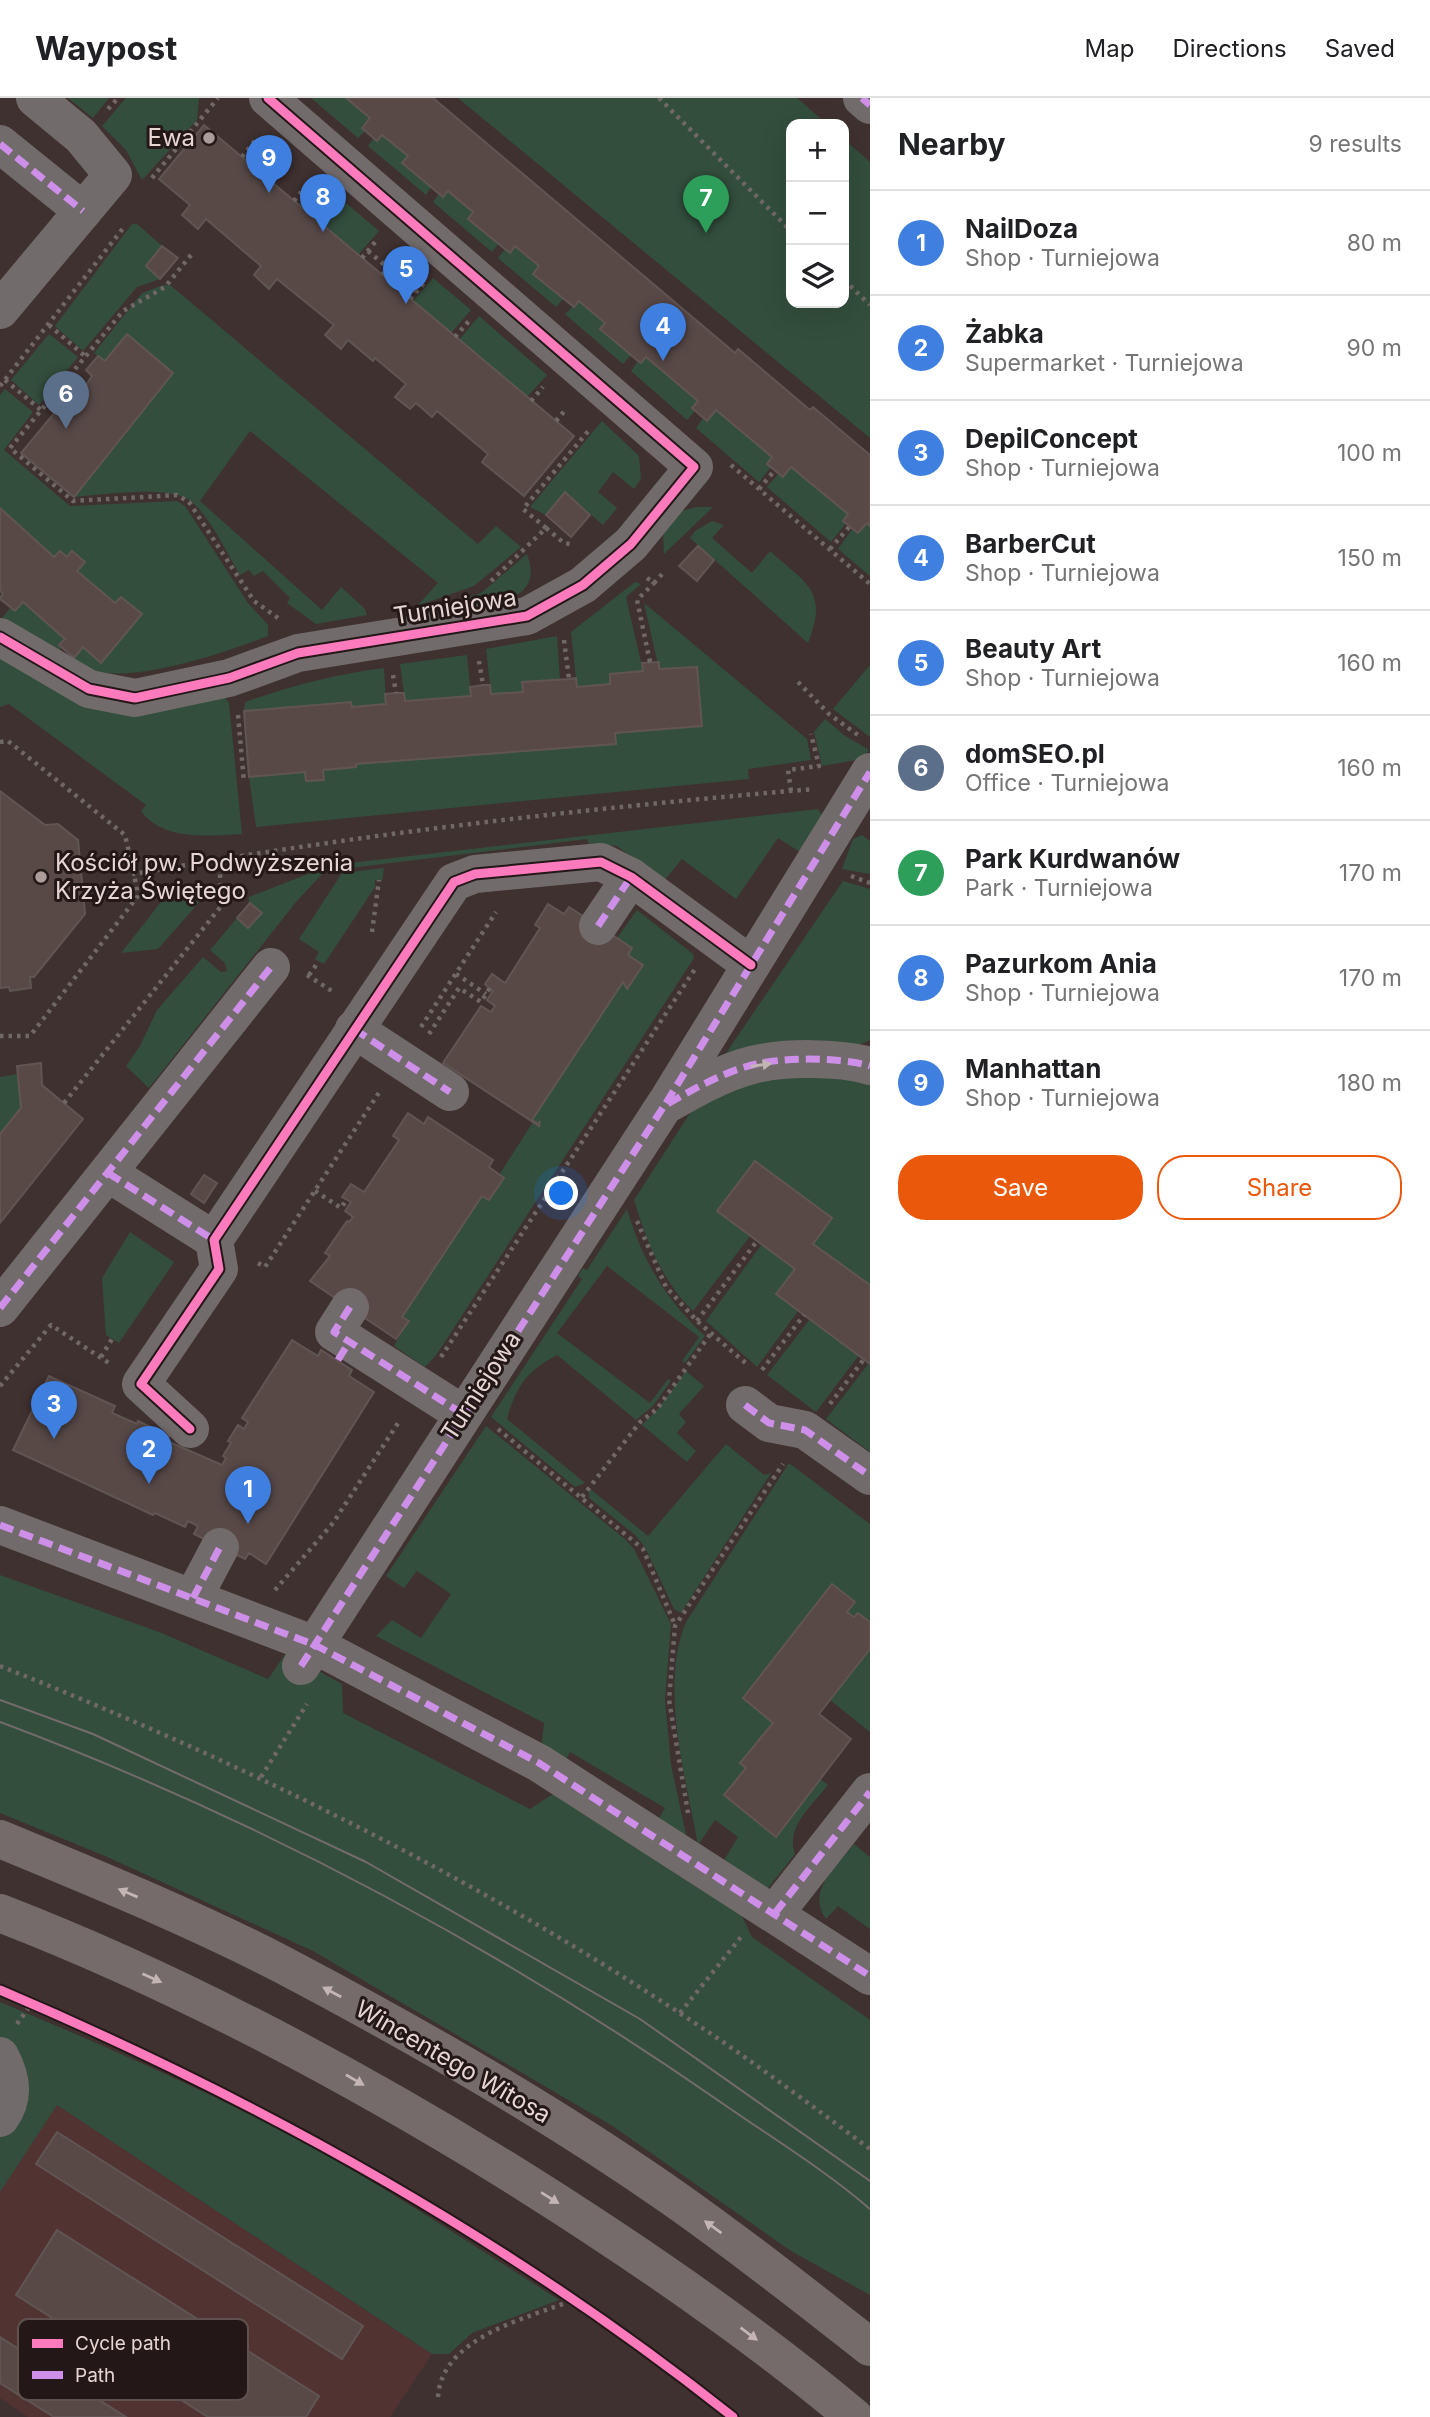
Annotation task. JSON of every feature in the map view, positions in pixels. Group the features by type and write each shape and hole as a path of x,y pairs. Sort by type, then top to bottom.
{"main road":[{"name":"Wincentego Witosa","path":"0,1839 164,1909 283,1965 420,2039 502,2087 671,2197 870,2347"},
{"path":"0,1913 247,2023 431,2124 565,2207 694,2294 854,2417"}],"street":[{"path":"0,310 113,175 81,136 35,98"},
{"name":"Turniejowa","path":"0,637 89,689 135,698 229,678 298,653 527,616 583,584 631,544 694,467 268,98"},
{"path":"862,98 870,105"},
{"path":"0,144 83,211"},
{"name":"Turniejowa","path":"317,1657 466,1410 664,1106 751,965 832,797 870,772"},
{"path":"190,1429 141,1384 219,1269 214,1240 454,882 475,874 601,862 631,877 751,965"},
{"path":"598,926 631,877"},
{"path":"0,1308 271,967"},
{"path":"354,1029 407,1049 450,1092"},
{"name":"Turniejowa","path":"664,1106 696,1087 753,1065 846,1059 870,1066"},
{"path":"108,1173 214,1240"},
{"path":"346,1336 421,1387 466,1410"},
{"path":"758,1386 769,1423 805,1430 870,1476"},
{"path":"0,1525 193,1598 539,1763 696,1862 762,1920 870,1976"},
{"path":"193,1598 220,1547"},
{"path":"762,1920 870,1792"},
{"path":"0,2056 12,2087 8,2108 0,2118"}],"path":[{"path":"659,98 786,226"},
{"path":"242,157 258,137"},
{"path":"261,174 278,154"},
{"path":"294,201 310,181"},
{"path":"368,251 417,292"},
{"path":"191,255 164,287 123,311 10,447 73,501 177,495 189,502 254,601 285,624"},
{"path":"849,285 870,305"},
{"path":"49,325 85,356"},
{"path":"5,380 41,410"},
{"path":"573,544 564,543 523,509 615,399"},
{"path":"759,489 775,470"},
{"path":"830,549 850,526"},
{"path":"482,588 534,543 546,528"},
{"path":"650,662 637,600 654,583"},
{"path":"563,629 569,678"},
{"path":"798,682 829,714 850,729"},
{"path":"791,791 788,770 819,766 811,734"},
{"path":"0,741 8,741 125,835 138,896 30,1036 0,1036"},
{"path":"134,874 219,859 636,806 791,791 832,797"},
{"path":"64,1103 222,905 219,859"},
{"path":"214,1240 265,1267 498,909"},
{"path":"309,976 319,961"},
{"path":"281,1586 333,1523 697,967"},
{"path":"456,974 486,994"},
{"path":"407,1049 422,1044 459,988 481,1002 490,988"},
{"path":"315,1191 341,1208 347,1199"},
{"path":"634,1215 646,1250 666,1287 758,1386 804,1315"},
{"path":"697,1321 757,1241"},
{"path":"0,1386 51,1325 141,1384"},
{"path":"582,1497 640,1422 657,1409 711,1333"},
{"path":"101,1357 113,1339"},
{"path":"696,1862 669,1700 676,1626 805,1430 823,1421 820,1418 863,1359"},
{"path":"466,1410 582,1497 643,1549 676,1626"},
{"path":"261,1777 317,1657"},
{"path":"0,1666 110,1710 261,1777 391,1843 540,1926 680,2013 870,2149"},
{"path":"680,2013 762,1920"},
{"path":"438,2397 438,2384 459,2354 473,2341 576,2299"}],"shaded area":[{"path":"57,2105 432,2354 390,2417 28,2417 0,2398 0,2190"}],"green space":[{"path":"68,98 109,98 93,118"},
{"path":"126,98 199,98 197,120 142,180 126,150 102,126"},
{"path":"311,98 346,98 370,118 362,128 365,131 358,138"},
{"path":"458,98 797,98 821,119 786,119 786,308 849,308 849,143 870,162 870,438"},
{"path":"382,135 408,156 402,163 431,187 426,195 368,146 374,138 377,140"},
{"path":"320,181 379,231 358,255 298,205"},
{"path":"448,191 473,212 468,219 498,244 492,252 433,202 439,194 443,197"},
{"path":"132,224 137,224 162,246 146,266 160,279 137,287 83,351 55,326"},
{"path":"515,246 539,266 533,274 563,299 556,307 498,258 505,249 510,253"},
{"path":"433,278 471,310 451,333 413,301"},
{"path":"170,285 478,544 496,526 521,547 474,586 417,606 438,583 250,431 200,501 322,610 341,587 365,609 367,615 316,624 287,603 290,598 263,571 254,576 249,570 240,575 205,517 192,502 168,493 153,492 74,497 173,373 127,335 105,361 94,353 142,293"},
{"path":"579,301 605,323 600,329 631,355 623,364 565,314"},
{"path":"479,316 547,375 527,397 459,340"},
{"path":"49,334 78,357 39,405 11,380"},
{"path":"646,357 698,401 692,407 696,410 687,420 631,371 638,361 641,363"},
{"path":"5,389 33,412 4,450 70,506 177,501 185,506 248,603 268,625 268,636 180,664 132,673 92,670 69,656 75,658 83,647 142,614 121,597 115,603 77,571 85,562 72,551 67,557 54,557 0,508 0,395"},
{"path":"716,410 772,457 767,463 771,467 759,482 696,428 704,417 708,420"},
{"path":"602,421 639,456 641,479 634,489 613,472 598,492 617,508 603,525 565,492 546,515 530,507"},
{"path":"791,467 848,514 843,520 846,523 831,542 767,487 779,473 783,477"},
{"path":"713,507 664,554 663,531 681,511"},
{"path":"712,521 724,525 712,538 752,573 770,551 803,581 815,599 816,611 808,643 690,538 695,531"},
{"path":"867,523 870,526 870,576 838,549 853,528 858,533"},
{"path":"527,554 531,569 529,581 524,590 515,596 448,611 429,611 481,593"},
{"path":"635,582 641,584 626,597 643,671 610,674 610,684 577,687 571,632"},
{"path":"23,602 65,639 59,652 2,618 10,608 15,611"},
{"path":"644,603 807,739 811,760 748,769 749,779 256,827 249,777 305,772 306,781 324,780 323,770 356,767 356,764 615,744 615,733 702,726 697,667 659,669"},
{"path":"557,636 560,679 523,682 523,692 491,694 486,649"},
{"path":"0,655 225,698 229,703 242,834 201,836 174,832 150,821 141,811 146,805 9,704 0,707"},
{"path":"467,655 471,696 405,701 400,664"},
{"path":"870,665 870,737 833,709"},
{"path":"384,668 386,704 352,707 351,702 244,711 245,702 279,691 331,677"},
{"path":"825,719 844,735 869,750 862,759 822,766 814,732"},
{"path":"818,809 824,818 803,854 778,838 736,899 682,859 664,881 617,846 588,843 587,839 325,871 296,902 149,1088 126,1066 140,1046 157,1010 203,957 221,972 227,971 225,963 210,950 237,918 248,928 249,897 321,869 324,871 341,864"},
{"path":"862,835 870,841 870,874 842,869 853,839"},
{"path":"384,868 382,881 375,880 375,887 324,964 315,959 319,952 299,939 342,873"},
{"path":"843,881 870,889 870,1040 857,1046 720,1062"},
{"path":"202,899 158,949 121,953 161,902"},
{"path":"637,910 693,954 694,958 437,1354 425,1367 394,1346 408,1321 402,1317 482,1196 489,1200 504,1179 499,1175 533,1122 535,1124 532,1120 623,982 629,987 643,966 628,955 632,948 617,938"},
{"path":"798,1073 870,1080 870,1285 813,1244 832,1218 755,1161 718,1211 750,1236 693,1311 672,1287 656,1259 634,1200 694,1107 725,1087"},
{"path":"17,1074 21,1108 0,1134 0,1077"},
{"path":"627,1209 640,1245 657,1278 678,1308 705,1336 685,1363 682,1361 699,1337 607,1266 557,1333 650,1403 668,1379 671,1381 653,1406 636,1420 557,1355 530,1374 514,1397 507,1419 585,1483 575,1487 491,1417 582,1279 578,1276 583,1268 587,1270"},
{"path":"130,1232 174,1262 119,1343 106,1335 102,1278"},
{"path":"762,1244 795,1269 776,1294 798,1311 757,1367 706,1321"},
{"path":"810,1319 859,1355 816,1412 767,1375"},
{"path":"870,1364 870,1452 826,1419"},
{"path":"686,1371 704,1386 679,1414 686,1422 677,1433 696,1451 687,1462 642,1425 658,1409"},
{"path":"486,1426 626,1540 634,1549 671,1624 665,1700 671,1765 687,1839 658,1820 665,1808 570,1752 565,1762 541,1749 544,1723 376,1636 392,1620 421,1638 451,1594 417,1571 404,1588 386,1576"},
{"path":"726,1444 764,1475 771,1473 681,1613 674,1609 645,1547 635,1535 589,1498 589,1488 648,1536"},
{"path":"789,1463 870,1524 870,1622 847,1612 855,1602 832,1584 743,1698 773,1723 740,1763 746,1768 724,1795 776,1837 820,1779 828,1785 797,1826 793,1844 795,1854 765,1892 723,1862 738,1837 715,1820 698,1845 677,1732 675,1674 678,1647 686,1622"},
{"path":"0,1575 159,1632 268,1679 286,1653 342,1684 343,1713 530,1809 553,1794 742,1916 752,1937 870,2020 870,2295 791,2251 611,2125 313,1951 105,1856 0,1813"},
{"path":"870,1649 870,1732 830,1700"},
{"path":"854,1844 870,1857 870,1929 838,1906 826,1919 819,1898 826,1879"},
{"path":"0,2002 168,2075 305,2143 415,2208 559,2300 472,2333 449,2354 432,2354 57,2105 0,2192"}],"building":[{"path":"346,98 433,98 735,353 738,349 810,410 813,407 870,455 870,526 867,523 858,533 843,521 848,514 791,467 783,477 767,464 772,457 716,410 707,421 692,408 698,401 646,357 641,363 638,361 600,329 605,323 579,301 574,307 533,274 539,266 515,246 510,253 468,219 473,212 448,191 443,197 402,163 408,156 382,135 377,141 362,128 370,118"},
{"path":"204,125 574,436 524,496 482,462 488,454 437,411 432,417 416,403 410,409 395,397 406,384 375,358 373,361 348,340 341,349 325,335 334,325 277,279 269,289 254,275 261,266 206,219 198,229 182,215 190,205 159,179"},
{"path":"162,246 178,258 160,279 146,266"},
{"path":"127,334 173,373 74,497 21,453 56,411 61,416 82,391 92,376 86,370 98,356 105,361"},
{"path":"565,492 590,515 571,537 546,515"},
{"path":"0,508 54,557 60,551 67,557 72,551 85,562 77,571 115,603 121,597 142,614 101,663 83,647 74,658 59,645 65,639 23,602 15,611 0,599 3,593 0,591"},
{"path":"698,546 714,560 697,581 679,566"},
{"path":"659,662 659,669 697,667 702,726 615,733 616,744 356,764 356,767 323,770 324,780 306,781 305,772 249,777 244,711 351,702 352,707 386,704 385,694 396,693 404,693 405,701 471,696 470,687 483,685 490,685 491,694 523,692 522,682 576,678 577,687 610,684 610,674 643,671 642,663"},
{"name":"Kościół pw. Podwyższenia Krzyża Świętego","path":"0,791 45,825 58,824 78,840 85,914 34,977 30,977 31,988 10,991 9,987 0,988"},
{"path":"250,903 262,913 248,928 237,918"},
{"path":"548,904 564,914 569,907 632,948 628,955 643,965 627,989 623,982 532,1120 538,1124 540,1121 539,1126 443,1063 481,1006 491,1012 495,1006 487,1000 493,991 485,984 492,974 505,983 540,928 535,925"},
{"path":"41,1063 42,1085 83,1119 0,1223 0,1134 21,1108 17,1066"},
{"path":"408,1113 424,1124 428,1117 493,1160 489,1167 504,1178 489,1200 482,1196 402,1317 409,1321 396,1339 310,1281 330,1256 325,1253 347,1221 353,1217 345,1211 351,1202 342,1197 351,1184 364,1192 399,1140 393,1136"},
{"path":"755,1161 832,1218 813,1244 870,1285 870,1364 776,1294 795,1269 717,1211"},
{"path":"204,1175 217,1183 204,1203 191,1194"},
{"path":"292,1340 318,1356 321,1350 352,1370 349,1376 374,1392 266,1564 249,1553 245,1559 194,1534 198,1526 188,1521 185,1527 155,1513 153,1515 13,1450 49,1376 115,1406 112,1413 137,1424 138,1421 169,1436 167,1441 222,1465 226,1458 223,1456 231,1443 228,1441 238,1425 244,1429 248,1422 242,1418"},
{"path":"832,1584 855,1602 847,1612 854,1617 858,1613 870,1622 870,1649 819,1714 851,1739 776,1837 724,1795 746,1768 740,1763 773,1723 743,1698"},
{"path":"57,2132 363,2326 342,2359 36,2164"},
{"path":"57,2230 197,2319 54,2319 16,2295"},
{"path":"0,2337 18,2348 18,2394 0,2383"},
{"path":"248,2351 319,2396 306,2417 208,2417 181,2400 248,2400"},
{"path":"27,2400 99,2400 126,2417 54,2417"}],"tram line":[{"path":"0,1700 93,1734 366,1862 640,2019 870,2181"},
{"path":"0,1722 95,1759 281,1843 461,1938 635,2044 815,2166 870,2209"}],"marked path":[{"path":"862,98 870,105"},
{"path":"0,144 83,211"},
{"path":"666,1103 870,772"},
{"path":"598,926 631,877"},
{"path":"0,1308 271,967"},
{"path":"354,1029 450,1092"},
{"path":"301,1666 664,1106 718,1077 764,1062 827,1060 870,1066"},
{"path":"108,1173 214,1240"},
{"path":"350,1307 334,1332 463,1414"},
{"path":"338,1360 349,1342"},
{"path":"745,1405 769,1423 805,1430 870,1476"},
{"path":"0,1525 315,1645 539,1763 870,1976"},
{"path":"193,1598 220,1547"},
{"path":"775,1913 870,1792"}],"cycle path":[{"path":"0,637 89,689 135,698 229,678 298,653 527,616 583,585 631,544 694,467 268,98"},
{"path":"190,1429 141,1384 219,1269 214,1240 454,882 475,874 601,862 631,877 751,965"},
{"path":"0,1990 193,2079 288,2127 381,2179 472,2233 561,2291 648,2352 733,2417"}],"place":[{"name":"Ewa","path":"209,138"},
{"name":"Manhattan","path":"269,193"},
{"name":"Pazurkom Ania","path":"323,232"},
{"name":"Park Kurdwanów","path":"706,233"},
{"name":"Beauty Art","path":"406,304"},
{"name":"BarberCut","path":"663,361"},
{"name":"domSEO.pl","path":"66,429"},
{"name":"Kościół pw. Podwyższenia Krzyża Świętego","path":"41,877"},
{"name":"DepilConcept","path":"54,1439"},
{"name":"Żabka","path":"149,1484"},
{"name":"NailDoza","path":"248,1524"}]}
